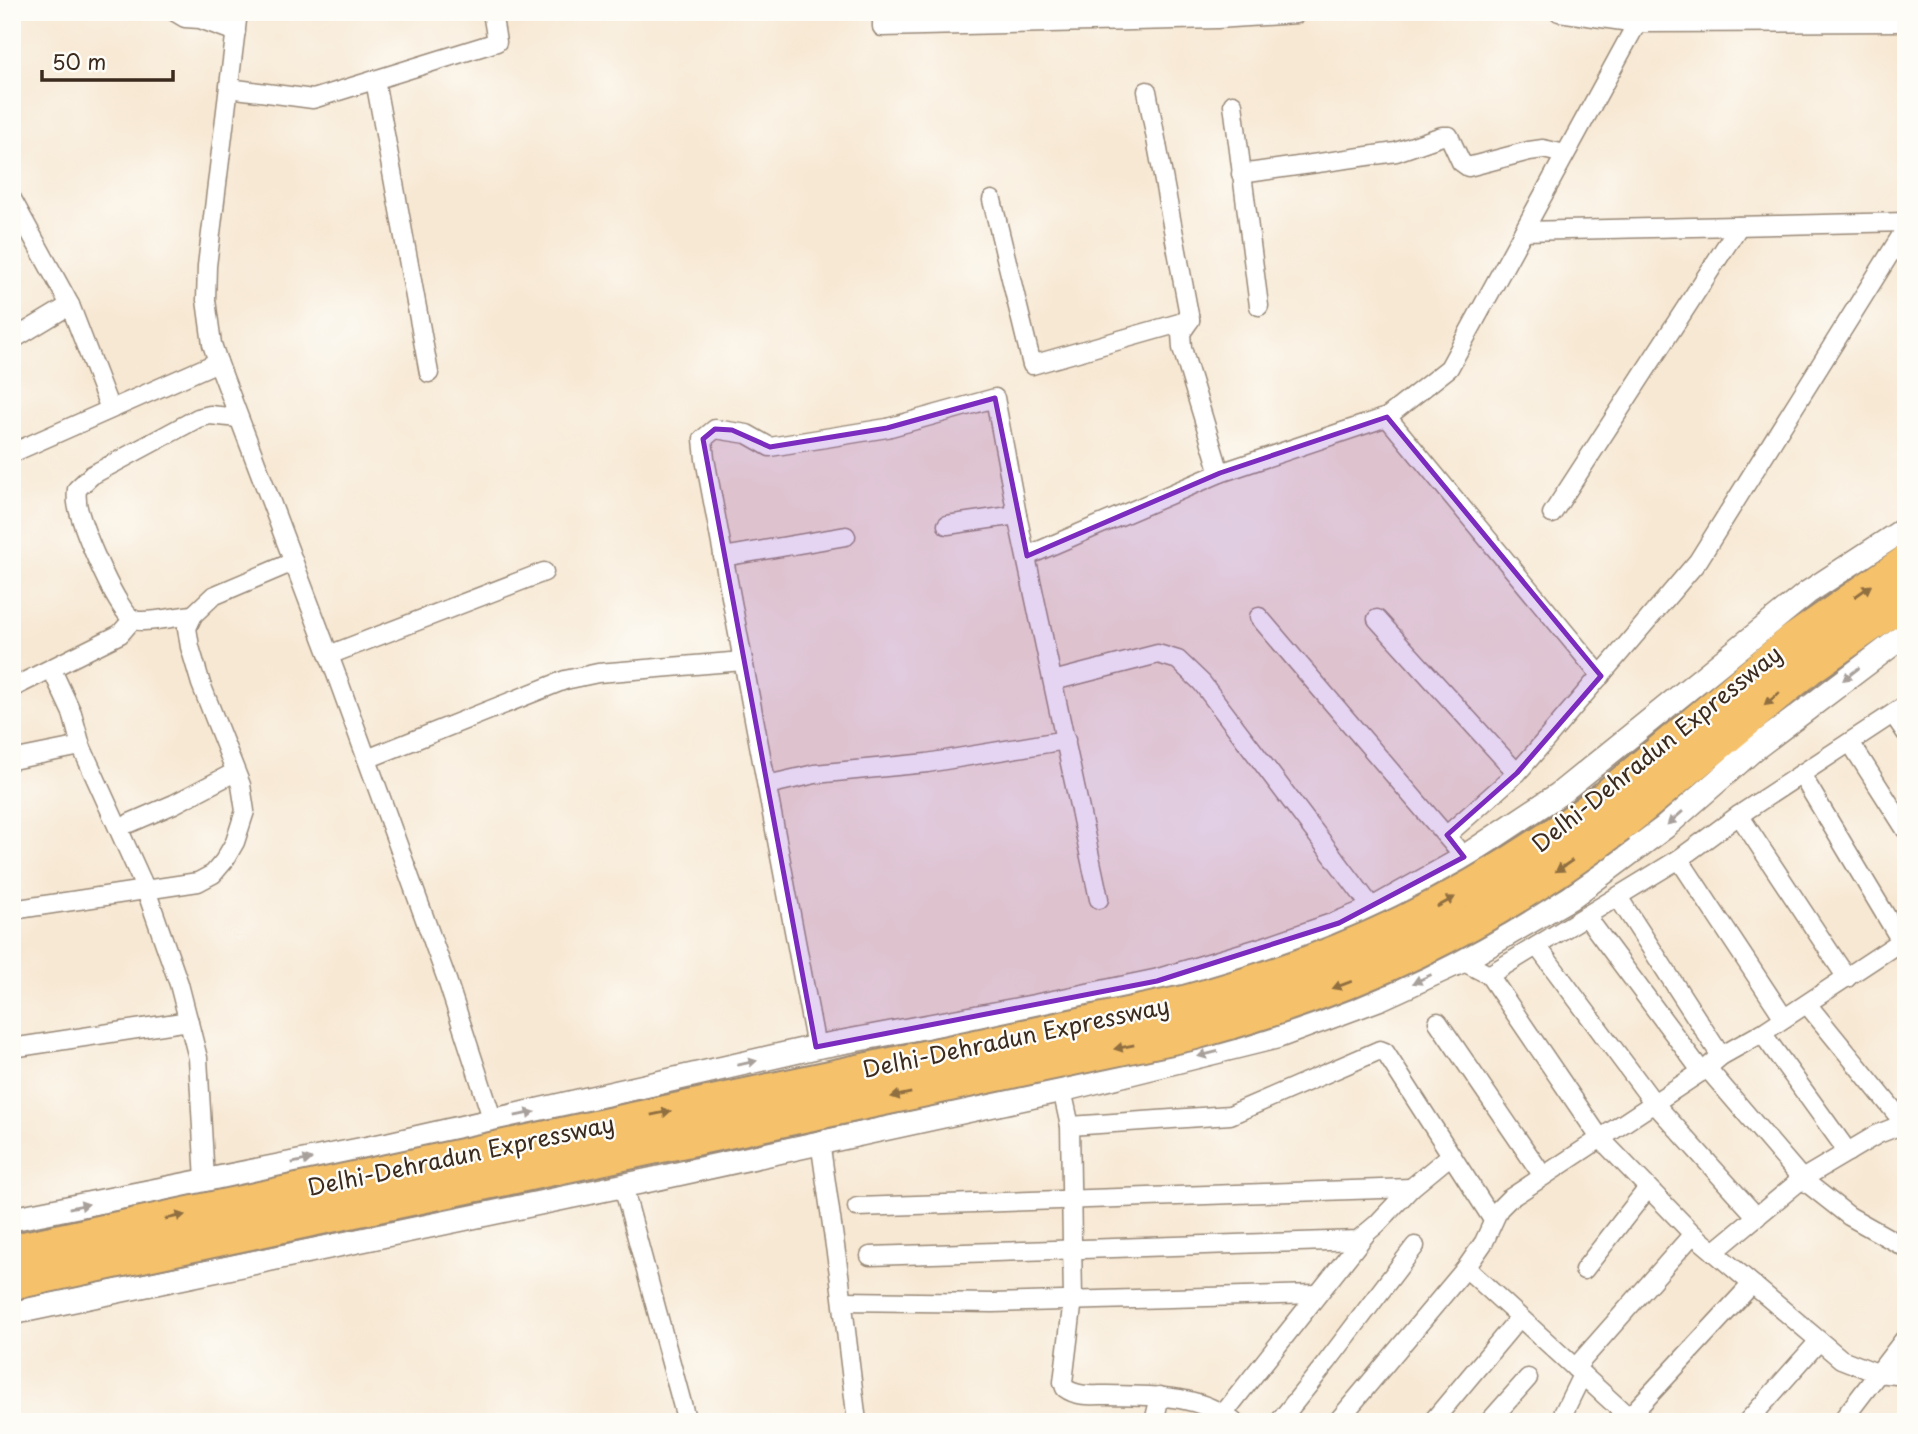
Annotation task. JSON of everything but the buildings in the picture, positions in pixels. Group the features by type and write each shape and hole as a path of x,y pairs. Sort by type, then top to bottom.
{"highway":[{"name":"Delhi-Dehradun Expressway","path":"12,1251 1185,1002 1339,953 1433,909 1529,852 1600,802 1790,643 1906,562"},
{"name":"Delhi-Dehradun Expressway","path":"12,1283 1193,1033 1299,1001 1351,982 1425,948 1536,886 1619,826 1809,668 1906,600"}],"street":[{"path":"175,12 185,18 200,19 236,32"},
{"path":"238,12 206,289 212,344 447,980 493,1121"},
{"path":"229,88 313,99 497,42 492,12"},
{"path":"882,12 882,27 1217,19 1301,13"},
{"path":"1559,12 1637,18 1885,17 1906,22"},
{"path":"1027,556 1220,474 1387,417 1449,368 1637,18"},
{"path":"375,80 429,373"},
{"path":"1147,90 1190,320 1181,333 1181,348 1220,474"},
{"path":"1233,104 1259,306"},
{"path":"1241,174 1396,152 1442,136 1449,136 1461,162 1468,167 1543,149 1565,154"},
{"path":"12,199 70,305 110,410"},
{"path":"992,200 1032,365 1190,320"},
{"path":"1524,231 1906,222"},
{"path":"1552,514 1739,226"},
{"path":"1447,835 1517,773 1698,561 1906,228"},
{"path":"12,340 70,305"},
{"path":"12,453 218,362"},
{"path":"857,1422 820,1141 816,1047 703,439 715,429 747,434 770,447 887,428 995,398 1017,515 1099,899"},
{"path":"193,615 140,621 127,616 112,591 84,528 76,503 77,489 92,475 198,418 210,415 238,418"},
{"path":"1387,417 1601,677"},
{"path":"947,524 1017,515"},
{"path":"12,1219 493,1121 816,1047 1157,981 1264,950 1373,909 1464,857 1559,794 1807,593 1906,528"},
{"path":"723,557 846,536"},
{"path":"12,910 198,881 213,874 224,861 235,842 245,811 241,786 190,647 187,628 193,615 212,596 293,562"},
{"path":"329,655 544,572"},
{"path":"1259,617 1464,857"},
{"path":"12,688 120,634 133,619"},
{"path":"1377,619 1517,773"},
{"path":"12,1313 623,1186 1062,1090 1276,1037 1381,998 1462,961 1570,898 1665,827 1753,750 1906,634"},
{"path":"1054,681 1158,654 1178,660 1202,683 1373,909"},
{"path":"367,759 565,680 598,673 743,661"},
{"path":"52,670 72,713 82,746 146,890 179,984 198,1058 205,1180"},
{"path":"1489,975 1679,859 1739,815 1899,710 1906,733"},
{"path":"767,785 815,774 927,763 1066,740"},
{"path":"1850,742 1906,830"},
{"path":"12,760 82,746"},
{"path":"130,823 234,772"},
{"path":"1337,1422 1466,1268 1484,1242 1499,1209 1508,1199 1704,1070 1721,1056 1762,1033 1903,940 1801,774"},
{"path":"1739,815 1847,978"},
{"path":"1679,859 1784,1018"},
{"path":"1618,897 1721,1056"},
{"path":"1586,916 1704,1070 1802,1180 1849,1216 1906,1248"},
{"path":"1537,946 1654,1103 1757,1217"},
{"path":"1462,961 1489,975 1600,1138 1693,1234 1841,1359 1877,1373 1906,1376"},
{"path":"1714,1252 1802,1180 1878,1134 1905,1123 1807,1004"},
{"path":"12,1048 189,1021"},
{"path":"1438,1022 1543,1176"},
{"path":"1762,1033 1848,1152"},
{"path":"1070,1126 1230,1115 1380,1050 1385,1052 1493,1220"},
{"path":"1062,1090 1070,1126 1073,1299 1063,1382 1065,1388 1080,1395 1160,1396 1197,1402 1229,1418 1316,1294 1366,1235 1411,1188 1451,1155"},
{"path":"623,1186 687,1422"},
{"path":"857,1207 1411,1188"},
{"path":"1584,1270 1648,1188"},
{"path":"1559,1422 1579,1372 1693,1234"},
{"path":"870,1256 1358,1240 1366,1235"},
{"path":"1279,1422 1415,1246"},
{"path":"1466,1268 1631,1420 1752,1284"},
{"path":"843,1301 993,1303 1316,1294"},
{"path":"1432,1422 1519,1318"},
{"path":"1841,1422 1906,1337"},
{"path":"1747,1422 1819,1341"},
{"path":"1489,1422 1528,1378"},
{"path":"1154,1422 1160,1396"}],"highlighted area":[{"path":"995,398 1027,556 1220,473 1387,417 1601,676 1517,773 1447,835 1464,857 1339,923 1157,981 816,1047 703,439 715,429 732,430 770,447 887,428"}]}
